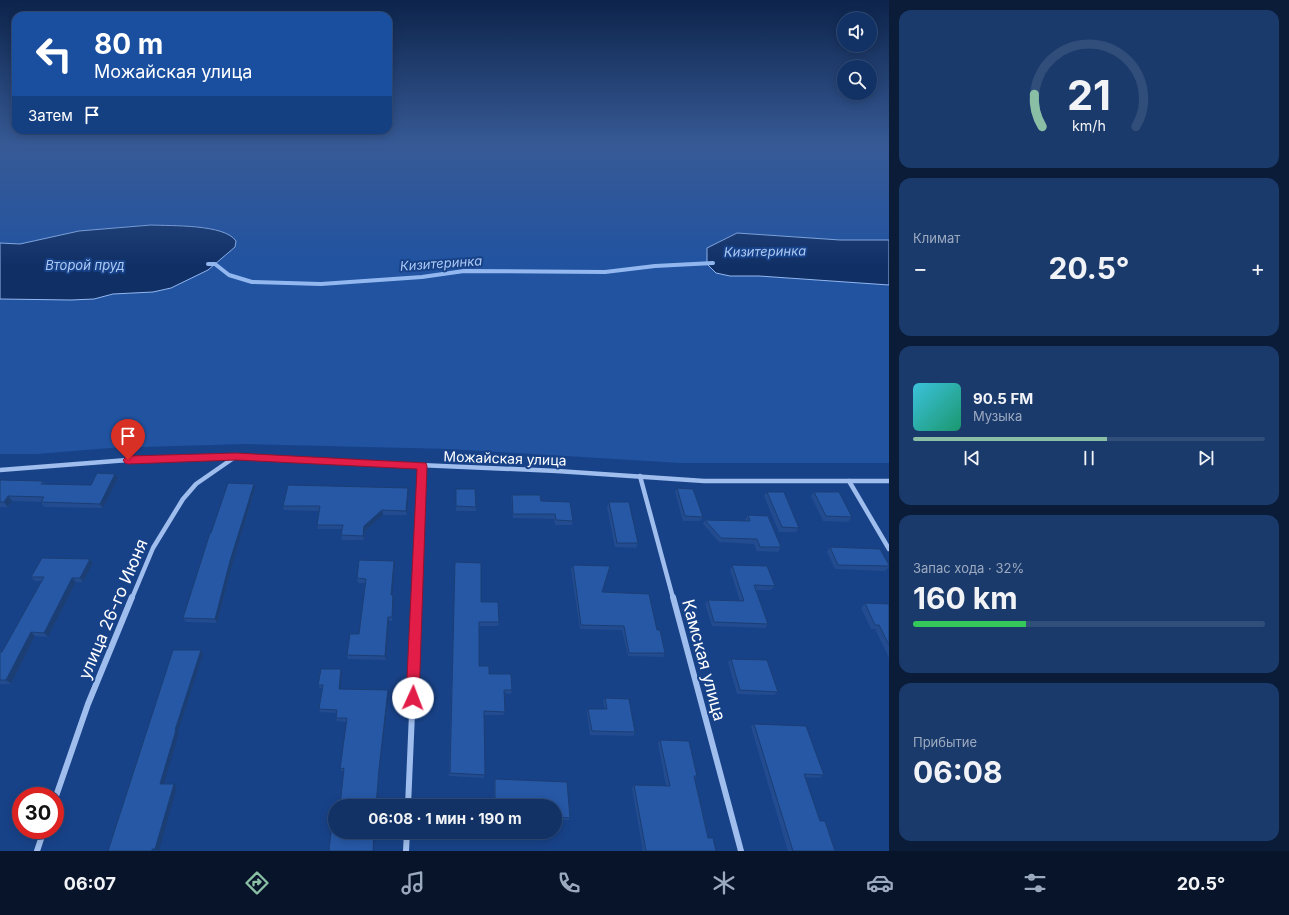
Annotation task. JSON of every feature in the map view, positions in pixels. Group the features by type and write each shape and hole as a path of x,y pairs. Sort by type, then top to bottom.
{"street":[{"name":"Можайская улица","path":"0,470 128,460 236,457 557,471 704,481 889,481"},
{"name":"улица 26-го Июня","path":"59,787 88,704 153,548 183,499 196,484 236,457"},
{"path":"408,799 422,466"},
{"name":"Камская улица","path":"640,476 741,851"},
{"path":"849,481 889,549"},
{"path":"37,851 41,839"},
{"path":"406,851 407,839"}],"shaded area":[{"path":"0,187 889,187 889,240 840,240 737,233 707,248 707,264 730,276 759,276 889,285 889,463 681,463 449,449 244,444 110,448 37,454 0,454 0,299 94,299 113,294 153,292 171,288 208,270 235,247 197,227 151,225 79,231 20,244 0,243"}],"water":[{"name":"Второй пруд","path":"151,225 197,227 221,231 230,235 236,241 235,247 208,270 171,288 153,292 113,294 94,299 0,299 0,243 20,244 79,231"},
{"path":"737,233 840,240 889,240 889,285 759,276 730,276 716,273 707,264 707,248"}],"building":[{"path":"97,473 115,474 100,504 41,502 44,497 8,496 4,502 0,502 0,480 43,481 41,484 91,485"},
{"path":"228,483 254,484 230,561 215,619 183,618 210,533"},
{"path":"288,485 408,488 406,511 382,510 364,526 363,536 341,535 343,525 317,525 320,506 283,506"},
{"path":"677,488 693,489 703,517 685,516"},
{"path":"456,489 475,489 476,507 456,506"},
{"path":"767,492 784,492 799,528 782,527"},
{"path":"814,492 839,492 852,517 826,516"},
{"path":"512,495 540,495 541,501 570,502 573,521 556,520 555,514 513,514"},
{"path":"609,502 629,502 638,543 617,543"},
{"path":"748,515 768,516 781,547 760,547 757,539 721,538 705,520 750,521"},
{"path":"830,547 880,549 889,566 838,565"},
{"path":"42,558 90,559 80,578 72,578 44,633 31,632 6,680 0,680 0,652 2,652 44,577 31,577"},
{"path":"359,560 394,561 391,595 393,595 392,617 388,617 385,656 347,655 350,634 359,634 366,579 357,578"},
{"path":"455,562 481,563 481,602 498,602 499,622 479,622 479,666 489,666 489,674 511,674 512,690 504,690 505,712 484,711 485,775 450,773"},
{"path":"573,565 610,566 602,592 649,594 657,630 660,630 665,653 629,653 624,626 581,625"},
{"path":"732,565 767,566 775,586 754,585 768,624 714,622 708,600 744,601"},
{"path":"865,603 889,604 889,645 879,625 875,625"},
{"path":"173,650 201,650 175,730 160,784 174,784 155,849 152,849 152,851 108,851"},
{"path":"731,659 767,660 778,692 740,690"},
{"path":"321,669 341,669 339,689 388,690 377,799 341,799 344,768 340,769 347,718 336,718 337,710 319,709 323,685 318,685"},
{"path":"605,698 629,699 635,732 592,731 588,709 607,709"},
{"path":"754,724 806,726 824,775 804,774 820,821 825,821 835,851 793,851"},
{"path":"660,740 689,741 697,776 694,776 708,838 713,838 716,851 646,851 634,785 670,786"},
{"path":"495,779 567,782 570,818 562,817 562,799 495,799"},
{"path":"330,839 374,839 373,851 329,851"}],"waterway":[{"name":"Кизитеринка","path":"208,264 215,264 229,275 252,282 321,284 422,277 464,271 605,272 655,266 713,263"}],"route":[{"path":"128,460 236,457 422,466 413,698"}]}
